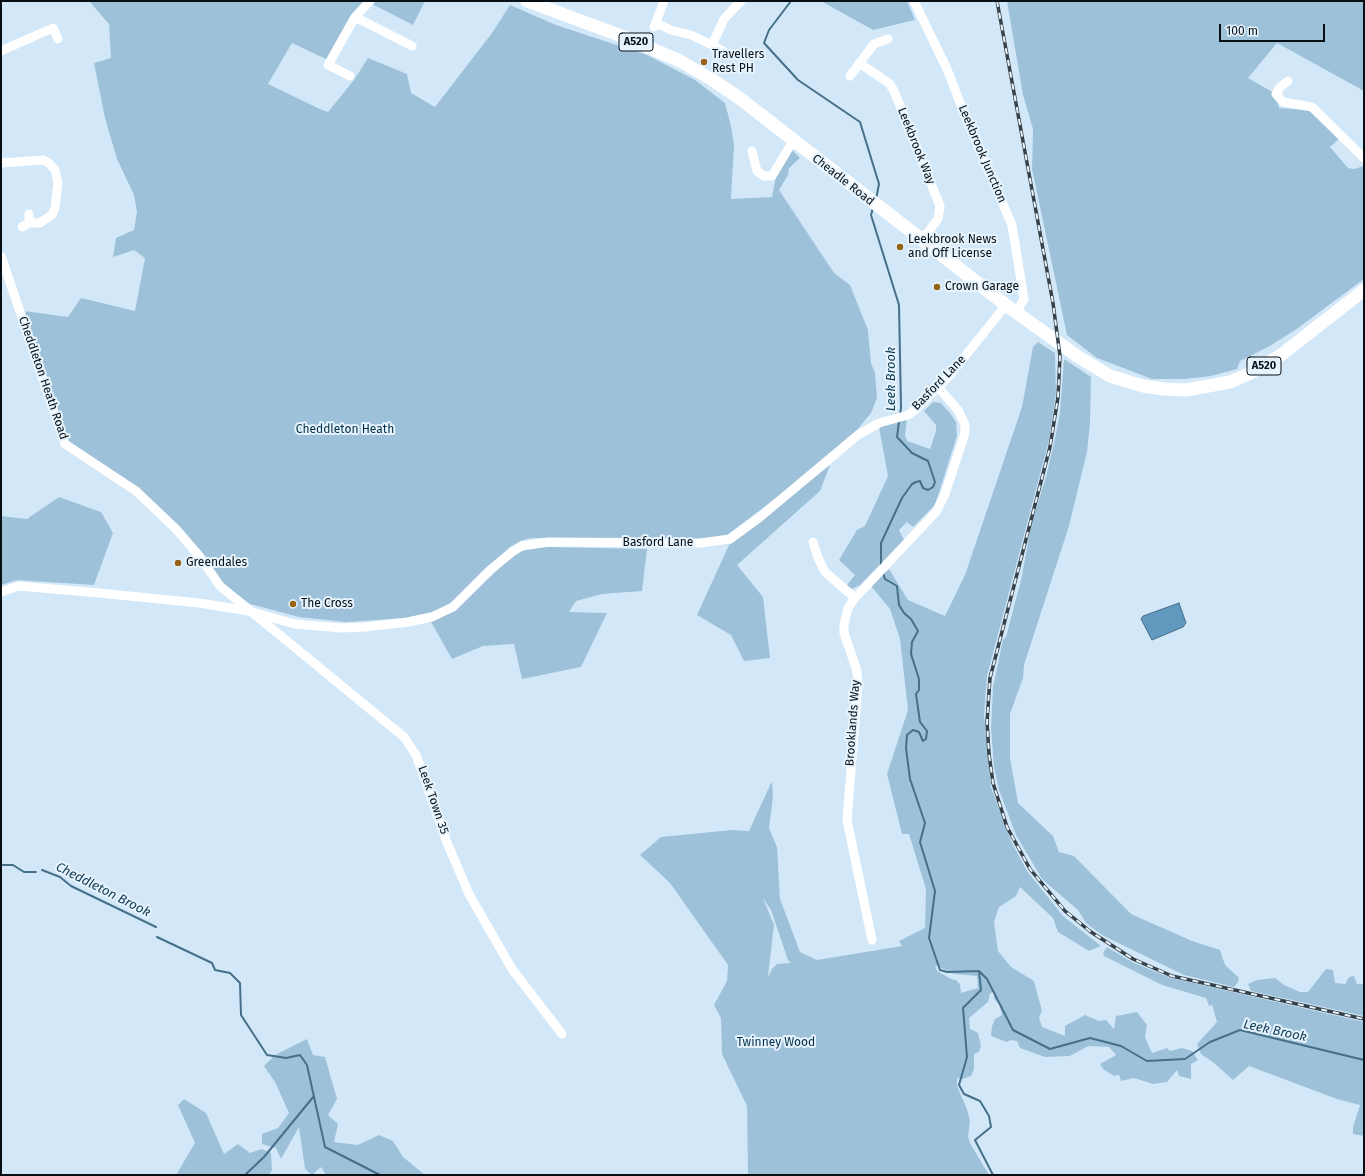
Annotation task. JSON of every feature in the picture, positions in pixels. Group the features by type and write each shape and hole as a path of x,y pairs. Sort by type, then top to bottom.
{"highway":[{"name":"Cheadle Road","path":"534,2 627,38 680,61 738,97 1006,306 1093,367 1110,376 1143,386 1186,390 1215,386 1249,374 1281,355 1364,290"}],"street":[{"path":"350,76 328,65 355,17 370,1"},
{"path":"664,1 655,25 691,35 729,55"},
{"path":"712,45 724,19 741,1"},
{"name":"Leekbrook Junction","path":"914,1 947,69 964,113 1012,225 1024,299 1016,313"},
{"path":"355,17 412,46"},
{"path":"1,51 53,28 58,39"},
{"path":"850,76 874,44 888,39"},
{"name":"Leekbrook Way","path":"859,63 889,83 894,91 940,206 938,220 921,241"},
{"path":"1288,81 1280,87 1276,94 1283,102 1312,107 1364,158"},
{"path":"752,151 757,171 764,176 772,176 793,141"},
{"path":"1,163 43,160 49,163 54,170 58,182 55,208 52,215 40,223 27,222"},
{"name":"Cheddleton Heath Road","path":"1,256 65,444 136,491 176,529 200,557 220,586 249,611"},
{"name":"Basford Lane","path":"1,592 19,586 199,603 249,611 295,624 349,628 408,622 432,617 453,606 490,570 522,546 548,542 700,543 730,539 760,517 858,435 879,423 908,415 915,410 938,387 974,346 1006,306"},
{"name":"Brooklands Way","path":"872,940 846,820 858,685 857,671 844,634 844,624 848,608 854,598 873,577 889,564 941,505 965,433 963,417 949,398 938,387"},
{"path":"813,542 818,558 825,572 854,598"},
{"name":"Leek Town 35","path":"249,611 404,737 411,746 429,788 446,840 469,894 512,969 562,1034"}],"green space":[{"name":"Cheddleton Heath","path":"89,1 366,1 328,60 292,43 268,84 328,112 354,80 368,58 407,74 411,93 435,107 492,33 510,5 556,25 647,55 695,80 725,103 734,145 731,199 772,197 777,171 792,150 800,158 789,168 788,175 779,190 834,273 850,285 868,330 871,363 875,373 877,398 871,413 856,431 804,477 727,535 696,541 531,538 520,541 510,547 451,603 432,612 405,618 346,622 299,617 250,604 223,584 180,529 67,441 24,311 68,317 81,298 135,311 145,258 134,250 113,257 116,238 134,230 137,212 134,195 117,159 105,118 94,63 111,58 109,24"},
{"path":"376,1 425,1 413,25 372,4"},
{"path":"821,1 907,1 915,20 873,30"},
{"path":"1007,1 1364,1 1364,91 1277,43 1248,78 1276,94 1279,108 1307,110 1316,115 1340,138 1330,147 1348,168 1354,169 1364,166 1364,279 1298,328 1270,346 1240,361 1237,369 1211,376 1185,379 1152,379 1097,358 1067,335 1032,169 1033,129 1023,95"},
{"name":"Twinney Wood","path":"1038,342 1055,353 1056,392 1049,440 987,676 984,715 991,787 1011,841 1027,871 1063,916 1101,946 1089,951 1058,932 1053,918 1020,887 1016,896 999,907 994,922 998,951 1011,967 1034,981 1042,1011 1039,1017 1042,1027 1065,1036 1065,1026 1085,1015 1099,1021 1106,1020 1114,1029 1116,1016 1137,1012 1147,1025 1145,1037 1152,1053 1167,1048 1170,1051 1182,1048 1192,1051 1198,1060 1191,1064 1191,1079 1179,1076 1177,1070 1167,1082 1153,1084 1134,1078 1121,1081 1119,1075 1114,1076 1103,1069 1100,1064 1116,1055 1109,1047 1088,1046 1070,1056 1045,1057 1020,1048 1017,1041 1010,1040 1007,1042 991,1036 992,1026 995,1019 1002,1015 999,1004 994,999 994,990 990,994 988,1002 969,1018 970,1029 978,1033 981,1046 979,1052 974,1054 974,1069 971,1076 963,1079 957,1078 957,1086 967,1109 970,1121 968,1136 970,1143 989,1175 748,1175 747,1106 722,1054 721,1018 714,1005 727,981 728,965 670,883 640,855 661,837 732,830 749,831 772,781 773,797 769,828 777,847 780,899 800,952 817,960 902,946 899,941 925,928 926,889 909,834 902,834 887,774 908,710 900,639 890,609 871,586 889,569 908,600 945,616 965,575 1022,407 1033,347","holes":["763,898 771,910 788,960 791,963 777,964 772,969 768,977 774,925","935,965 954,974 977,976 978,988 961,993 960,984 956,980 951,979 937,971"]},
{"path":"1064,359 1091,377 1090,423 1087,452 1069,526 1024,665 1023,678 1010,714 1010,758 1018,803 1053,836 1059,852 1074,856 1131,914 1192,941 1220,950 1225,965 1239,978 1234,987 1184,975 1102,935 1086,923 1078,910 1042,879 1016,835 999,790 994,767 991,728 993,687 1003,640 1006,637 1022,576 1031,525 1046,477 1054,443 1060,413"},
{"path":"933,402 941,403 950,413 956,422 957,436 935,505 913,527 907,522 899,530 904,540 860,585 849,590 847,585 855,575 839,560 857,530 865,526 888,476 879,427 907,418 905,435 907,441 930,449 936,431 936,425 924,411"},
{"path":"830,465 820,491 737,565 763,597 770,658 744,661 731,635 697,615 729,545"},
{"path":"59,497 101,512 113,533 94,585 17,580 1,585 1,516 27,519"},
{"path":"548,547 647,549 642,591 602,594 576,601 569,612 607,613 581,667 522,679 514,644 483,646 452,659 431,622 468,598 513,555 525,549"},
{"path":"1107,947 1132,962 1171,978 1364,1022 1364,1136 1353,1134 1353,1127 1360,1105 1337,1099 1249,1066 1233,1080 1214,1063 1201,1054 1197,1044 1217,1022 1212,1005 1209,1006 1206,998 1162,985 1104,956 1103,953"},
{"path":"1326,969 1333,970 1335,983 1345,984 1349,977 1354,976 1357,984 1364,984 1364,1016 1251,991 1248,984 1257,980 1275,978 1284,985 1300,992 1308,992"},
{"path":"307,1039 313,1055 325,1057 337,1099 328,1115 338,1124 334,1142 358,1145 379,1135 393,1141 403,1157 425,1175 326,1175 321,1167 312,1175 305,1169 299,1127 281,1159 276,1148 262,1144 262,1134 278,1128 289,1113 275,1082 264,1066 275,1055"},
{"path":"184,1099 206,1113 224,1154 238,1144 250,1153 262,1149 271,1153 272,1170 269,1175 176,1175 195,1143 178,1105"}],"shaded area":[{"path":"1179,603 1186,623 1183,627 1152,640 1141,619 1143,616"}],"waterway":[{"name":"Leek Brook","path":"791,1 769,30 764,43 798,80 860,122 879,184 876,199"},
{"name":"Leek Brook","path":"873,208 871,215 899,305 900,415"},
{"name":"Leek Brook","path":"881,565 881,543 902,498 912,484 916,482 920,481 923,488 928,490 933,487 935,482 928,461 912,453 897,437 899,421"},
{"name":"Leek Brook","path":"883,573 885,579 897,586 899,605 904,613 911,619 918,631 912,642 911,654 919,679 919,690 916,694 920,722 927,731 926,739 923,741 919,732 913,730 907,735 906,748 910,779 925,823 920,842 935,891 929,938 940,970 947,972 979,971 987,979 1013,1030 1050,1049 1090,1038 1121,1046 1147,1061 1185,1059 1210,1042 1240,1030 1364,1060"},
{"name":"Cheddleton Brook","path":"1,865 13,865 24,872 36,872"},
{"name":"Cheddleton Brook","path":"42,870 60,877 71,886 156,927"},
{"name":"Cheddleton Brook","path":"157,937 212,963 215,970 230,973 240,983 241,1015 267,1055 286,1058 300,1055 307,1065 325,1147 380,1175"},
{"path":"979,971 981,990 963,1008 967,1057 959,1085 964,1094 980,1101 989,1116 991,1127 975,1140 993,1175"},
{"path":"245,1175 264,1157 314,1096"}],"railway":[{"path":"997,1 1053,303 1060,356 1058,397 1050,447 990,678 987,722 989,754 993,783 1007,827 1030,869 1065,911 1091,932 1133,959 1172,976 1364,1019"}],"place":[{"name":"Travellers Rest PH","path":"704,62"},
{"name":"Leekbrook News and Off License","path":"900,247"},
{"name":"Crown Garage","path":"937,287"},
{"name":"Greendales","path":"178,563"},
{"name":"The Cross","path":"293,604"}]}
